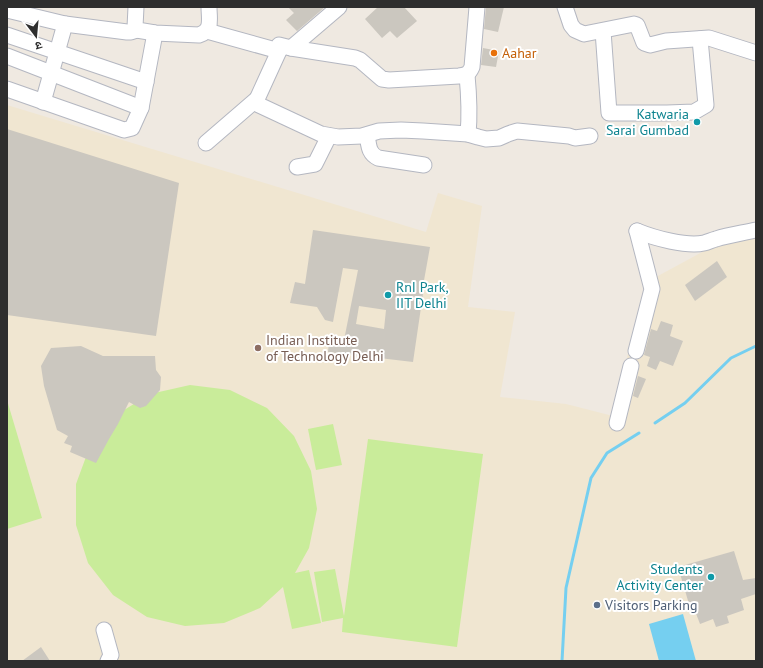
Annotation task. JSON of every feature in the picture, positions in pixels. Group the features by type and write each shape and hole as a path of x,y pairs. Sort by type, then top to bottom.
{"street":[{"path":"136,7 135,27 137,30"},
{"path":"207,31 209,23 209,7"},
{"path":"206,143 257,99 285,50 339,7"},
{"path":"468,134 470,110 467,75 472,67 477,7"},
{"path":"565,7 571,26 575,30 584,34 634,24 637,25 644,43 650,45 666,41 709,38 756,53"},
{"path":"7,10 65,24 127,32 137,30 155,33 199,35 207,31 285,50 355,58 360,60 382,79 389,80 467,75"},
{"path":"43,102 65,24"},
{"path":"603,31 609,113 694,112 706,105 700,38"},
{"path":"7,89 124,130 132,128 141,108 155,33"},
{"path":"7,35 146,82"},
{"path":"7,56 141,108"},
{"path":"257,99 259,105 320,134 329,136 338,137 367,134 379,131 401,130 468,134 486,139 499,138 517,131 569,136 575,138 590,136"},
{"path":"367,134 370,152 373,156 424,165"},
{"path":"297,167 315,164 329,136"},
{"path":"636,351 652,289 637,232 681,243 695,244 756,230"},
{"path":"617,423 631,366"},
{"path":"104,630 111,655 108,661"}],"shaded area":[{"name":"Indian Institute of Technology Delhi","path":"7,105 426,232 438,193 482,206 468,307 515,312 500,397 566,404 613,416 645,283 728,238 756,239 756,661 7,661"}],"green space":[{"path":"190,385 230,390 267,408 294,436 311,471 317,509 309,548 295,573 309,570 321,623 292,629 283,587 260,608 224,623 185,626 147,617 113,595 88,563 76,525 76,484 90,446 116,415 150,394"},
{"path":"7,400 42,518 7,529"},
{"path":"333,424 342,465 316,470 308,429"},
{"path":"368,439 483,454 457,647 342,632 343,618 322,622 314,572 335,569 344,616"}],"water":[{"path":"683,614 696,661 659,661 649,624"}],"building":[{"path":"288,7 325,7 297,31 286,20 294,13"},
{"path":"378,7 404,7 417,21 397,38 390,31 382,38 365,19"},
{"path":"486,7 504,7 498,32 484,29"},
{"path":"483,48 499,51 496,67 481,65"},
{"path":"7,129 179,183 156,336 7,315"},
{"name":"RnI Park, IIT Delhi","path":"313,230 430,247 423,286 413,362 328,352 329,342 343,345 358,270 343,268 333,322 325,320 317,307 290,303 295,282 305,284","holes":["359,306 386,310 384,329 356,324"]},
{"path":"717,261 727,277 695,301 685,285"},
{"path":"661,321 673,325 670,336 683,341 673,366 660,361 656,370 647,366 650,357 644,355 651,329 657,331"},
{"path":"81,346 103,356 155,356 156,370 161,377 160,390 146,406 140,408 129,402 96,463 70,452 72,446 64,443 68,436 57,430 44,386 41,366 51,348"},
{"path":"638,376 646,379 638,398 633,396"},
{"name":"Students Activity Center","path":"734,551 743,580 756,578 756,594 741,599 744,610 727,616 729,623 716,627 713,619 700,624 692,603 689,604 678,567"},
{"path":"41,647 50,661 22,661"}],"waterway":[{"path":"655,423 685,403 731,358 756,346"},
{"path":"562,661 566,588 591,478 607,453 639,433"}],"place":[{"name":"Aahar","path":"494,53"},
{"name":"Katwaria Sarai Gumbad","path":"697,122"},
{"name":"RnI Park, IIT Delhi","path":"388,295"},
{"name":"Indian Institute of Technology Delhi","path":"258,348"},
{"name":"Students Activity Center","path":"711,577"},
{"name":"Visitors Parking","path":"597,605"}]}
